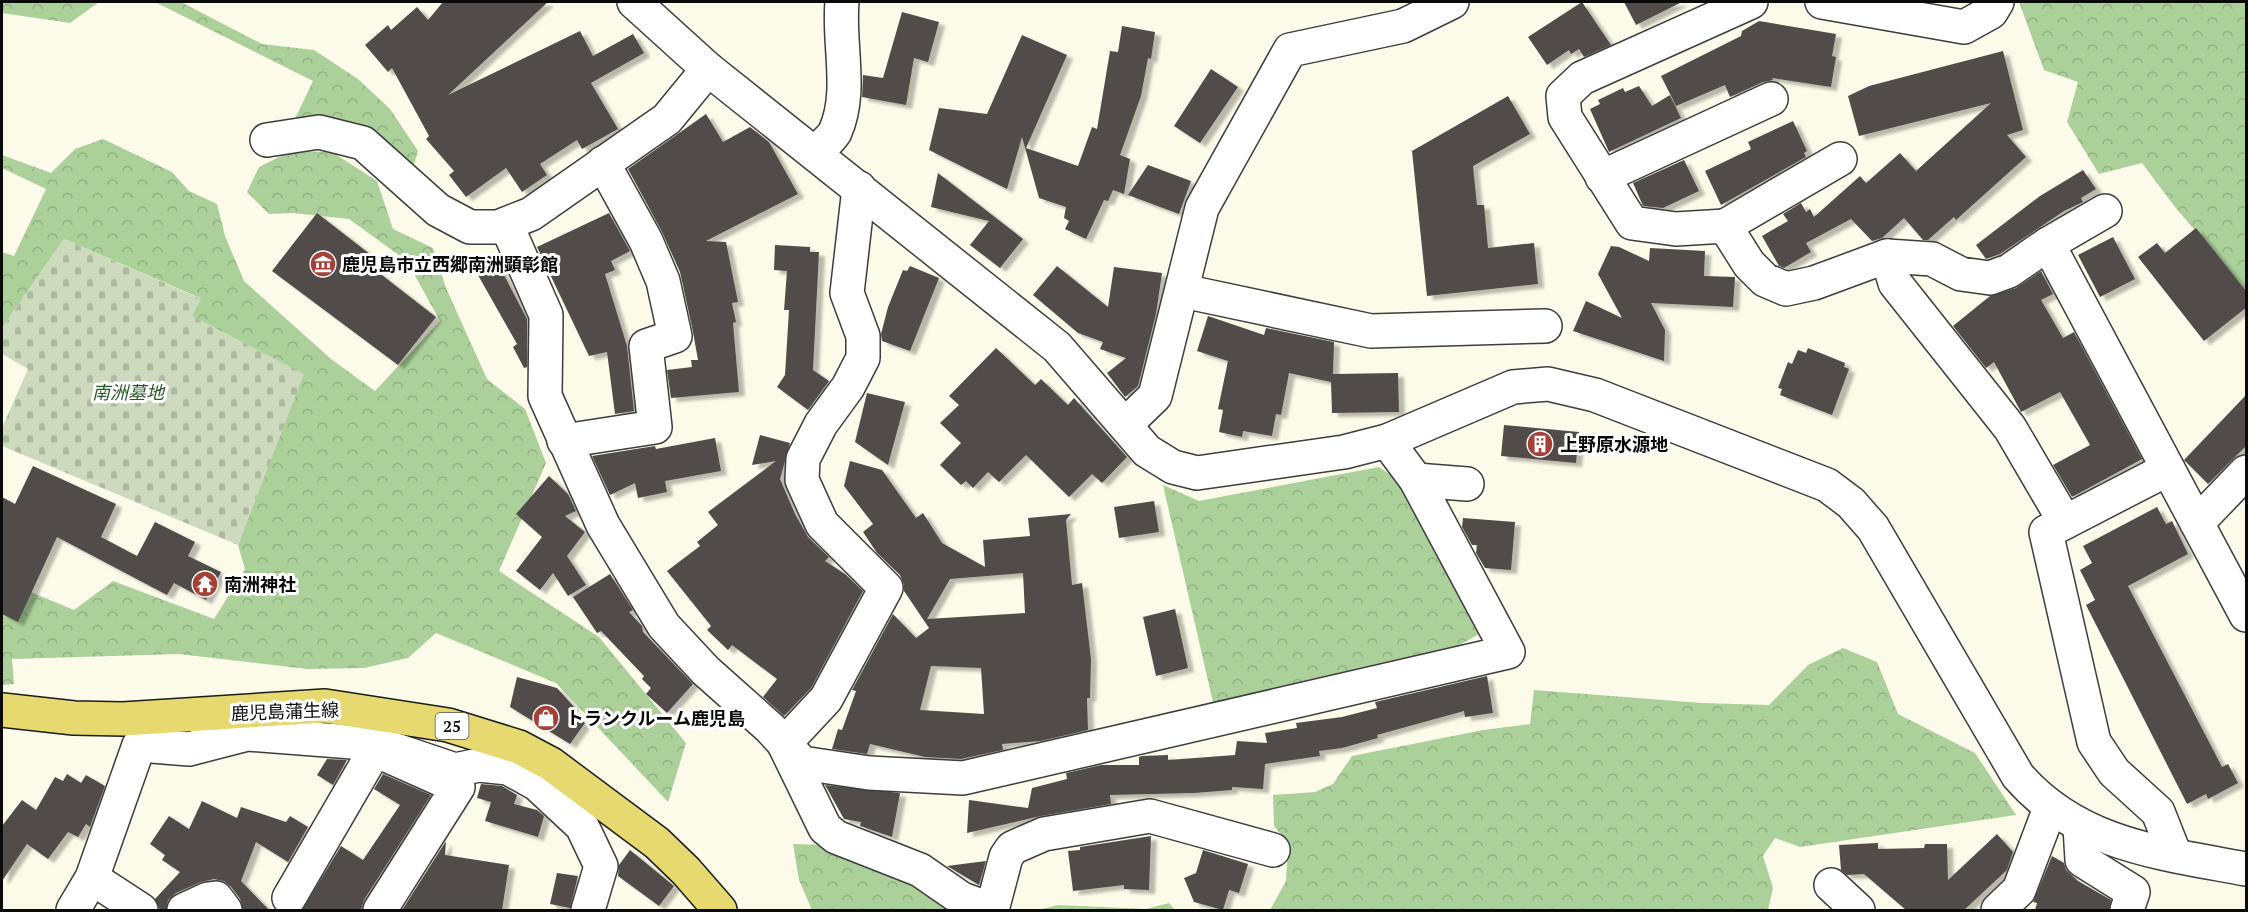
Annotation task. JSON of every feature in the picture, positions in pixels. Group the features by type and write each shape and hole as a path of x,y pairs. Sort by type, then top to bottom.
{"main road":[{"name":"鹿児島蒲生線","path":"2,710 74,718 123,719 325,706 448,725 519,747 550,764 657,843 686,871 720,910"}],"street":[{"path":"634,2 708,69 816,152 1057,347 1147,451 1173,467 1197,473 1344,452 1387,441 1514,387 1548,384 1595,395 1827,485 1851,503 1873,528 2019,776 2050,808 2080,827 2116,841 2175,855 2247,868"},
{"path":"816,152 834,134 844,102 840,39 842,2"},
{"path":"1125,425 1155,396 1202,208 1290,50 1403,26 1452,2"},
{"path":"1751,2 1581,78 1563,96 1565,117 1632,223 1676,229 1725,226 1840,159"},
{"path":"1822,2 1964,27 1991,12 1997,2"},
{"path":"267,140 319,132 363,143 438,210 470,227 498,227 531,214 667,119 708,69"},
{"path":"1602,177 1771,99"},
{"path":"564,441 655,427 646,346 675,336 663,281 646,241 603,163"},
{"path":"784,744 826,699 886,588 822,524 802,480 803,459 821,424 848,387 862,358 863,336 847,293 859,188"},
{"path":"1725,226 1749,264 1765,280 1786,289 1814,283 1887,256 1932,259 1961,274 1990,278 2009,271 2048,244 2105,211"},
{"path":"506,224 546,315 545,396 603,525 664,626 706,671 802,763 869,774 963,778 1508,652 1416,480 1387,441"},
{"path":"2048,244 2247,615"},
{"path":"1887,256 1895,283 2010,428 2065,522"},
{"path":"1183,291 1371,331 1545,326"},
{"path":"2168,469 2046,532 2094,742 2114,772 2158,812 2175,855"},
{"path":"2197,523 2247,471"},
{"path":"1416,480 1467,484"},
{"path":"73,910 92,878 139,745 189,749 247,734 378,744 455,770 479,765 508,768 537,784 582,826 601,866 588,910"},
{"path":"784,744 825,828 836,837 920,870 962,899 992,910 1006,857 1012,848 1044,834 1150,816 1273,850"},
{"path":"289,898 375,750 458,787 380,910"},
{"path":"1998,910 2019,890 2050,808"},
{"path":"2080,827 2082,860 2133,892 2127,910"},
{"path":"92,878 141,910"},
{"path":"1831,885 1858,910"},
{"path":"184,910 208,899 216,898 225,910"}],"green space":[{"path":"2,2 99,2 70,23 2,13"},
{"path":"155,2 181,2 262,44 314,50 358,79 390,109 418,151 413,167 292,125 313,81"},
{"path":"2019,2 2246,2 2246,290 2175,207 2142,163 2099,174 2067,122 2078,82 2044,70"},
{"path":"103,139 172,172 189,191 217,204 225,236 244,281 331,359 375,391 440,321 407,261 349,219 293,213 269,214 247,192 259,167 291,151 332,152 377,181 393,229 433,248 446,288 487,379 525,409 546,463 499,571 599,637 686,743 668,802 556,683 436,633 408,658 364,668 307,669 179,654 12,659 14,684 2,685 2,580 74,610 113,581 214,619 245,569 238,545 303,374 192,316 200,298 64,239 2,328 2,252 14,256 46,189 2,168 2,155 51,173 75,149"},
{"name":"南洲墓地","path":"64,239 201,299 192,316 304,374 238,545 2,446 2,428 28,369 2,354 2,328"},
{"path":"1379,467 1401,482 1486,630 1446,653 1215,711 1163,485 1199,501"},
{"path":"1843,648 1877,662 1898,714 1975,753 2016,815 1800,847 1775,838 1763,856 1773,888 1768,910 1270,910 1286,881 1288,843 1274,826 1273,795 1315,792 1333,784 1352,756 1483,730 1530,724 1534,690 1702,703 1769,705 1808,665"},
{"path":"793,844 825,845 913,882 957,910 812,910 799,880"},
{"path":"1169,903 1175,910 1038,910 1058,905 1146,909"}],"building":[{"path":"443,2 548,2 448,95 580,31 593,56 633,34 644,53 591,83 618,129 582,149 577,140 540,164 547,175 522,192 506,168 466,197 449,175 454,171 426,139 429,136 392,68 388,72 365,45 388,25 391,30 417,7 428,20"},
{"path":"1582,2 1611,45 1584,57 1579,49 1571,54 1569,50 1547,65 1528,37"},
{"path":"1624,2 1682,2 1636,25"},
{"path":"902,12 939,22 928,62 914,58 906,105 862,97 863,75 883,78"},
{"path":"1759,21 1836,34 1832,56 1836,57 1831,87 1772,78 1773,80 1763,82 1730,97 1725,85 1676,106 1661,76 1741,36 1742,31"},
{"path":"1122,26 1155,32 1151,59 1148,58 1141,96 1120,155 1130,159 1124,194 1113,190 1108,201 1104,200 1086,239 1065,229 1069,221 1064,218 1066,207 1039,198 1022,137 1007,189 929,150 939,108 987,114 1022,35 1067,55 1026,148 1078,166 1092,127 1097,129 1110,51 1118,52"},
{"path":"2003,51 2023,130 2007,135 2026,157 1956,220 1954,217 1928,240 1923,240 1904,218 1882,238 1872,241 1851,219 1806,243 1811,252 1784,268 1779,266 1762,236 1788,221 1783,214 1801,203 1806,212 1810,209 1814,217 1860,176 1866,183 1900,153 1916,171 1991,103 1859,136 1848,96 1869,86"},
{"path":"1211,69 1238,87 1200,143 1174,126"},
{"path":"1639,86 1652,106 1670,95 1681,118 1609,152 1590,109 1600,104 1598,100 1623,88 1625,92"},
{"path":"1508,96 1530,134 1473,166 1477,205 1484,205 1488,248 1534,243 1538,284 1427,296 1412,151"},
{"path":"706,114 723,142 750,127 769,142 798,194 706,241 726,242 738,302 732,303 736,322 733,323 739,392 671,398 667,370 692,367 691,360 698,360 693,332 680,272 662,232 628,169"},
{"path":"1793,121 1807,151 1804,153 1806,157 1721,205 1705,171 1751,149 1748,142"},
{"path":"1684,160 1699,191 1663,208 1643,206 1633,183"},
{"path":"1148,165 1191,181 1179,214 1128,195"},
{"path":"2083,170 2096,189 2081,198 2083,202 2064,211 2000,254 1986,259 1976,245 2040,196"},
{"path":"938,173 1023,239 1000,268 970,245 989,221 931,207"},
{"path":"317,213 375,258 369,265 436,317 398,365 272,271"},
{"path":"609,213 630,251 611,261 615,270 605,274 627,346 634,411 615,414 607,352 589,356 537,247"},
{"path":"2196,228 2247,292 2247,307 2204,341 2138,257 2157,243 2165,253"},
{"path":"2113,237 2135,279 2100,297 2078,255"},
{"path":"775,245 810,247 810,252 819,252 813,370 829,381 808,410 777,387 785,375 789,310 784,310 787,271 774,270"},
{"path":"1611,246 1619,247 1649,261 1650,248 1705,251 1704,276 1735,277 1733,307 1651,303 1665,330 1664,361 1573,331 1586,301 1622,318 1598,274"},
{"path":"495,258 527,319 527,367 524,368 513,347 517,344 474,268"},
{"path":"910,266 939,278 910,351 882,341 881,334 888,307 903,270 907,271"},
{"path":"1057,266 1108,307 1114,267 1162,273 1156,314 1138,386 1125,397 1107,373 1126,358 1100,349 1103,342 1078,333 1033,295"},
{"path":"2041,271 2053,294 2041,300 2063,338 2074,332 2142,459 2072,497 2053,465 2090,445 2060,392 2021,412 1994,362 1986,368 1953,326 1990,296 2016,288"},
{"path":"1208,316 1264,335 1266,328 1334,342 1333,374 1398,373 1399,412 1332,413 1331,382 1289,373 1281,415 1276,414 1272,436 1243,431 1242,437 1219,432 1223,410 1218,409 1228,361 1197,351"},
{"path":"996,348 1035,385 1041,379 1068,405 1074,398 1127,457 1102,483 1092,474 1069,497 1026,455 999,482 988,472 973,488 966,481 961,485 940,465 961,443 940,423 959,405 949,396"},
{"path":"1808,348 1845,363 1844,367 1849,369 1832,415 1780,395 1782,389 1778,388 1788,362 1792,364 1798,350 1806,353"},
{"path":"867,393 905,402 888,465 855,442"},
{"path":"2247,394 2247,445 2208,484 2184,460"},
{"name":"上野原水源地","path":"1504,425 1579,432 1576,463 1501,456"},
{"path":"760,435 790,443 780,479 795,514 808,537 829,557 825,561 845,574 863,591 811,688 784,716 763,697 777,679 732,645 728,650 707,630 711,626 667,571 700,546 697,542 718,525 708,512 776,461 752,465"},
{"path":"715,438 721,471 665,481 667,492 638,498 635,483 610,495 592,456 655,446 656,449"},
{"path":"850,461 882,470 916,518 923,513 942,543 985,567 983,540 1030,536 1028,518 1071,514 1066,520 1072,585 1082,583 1091,659 1090,698 1087,698 1088,730 1041,741 1002,744 1003,750 961,759 925,757 870,744 867,754 832,749 838,729 842,730 856,691 852,690 893,614 916,638 929,628 904,591 900,575 877,553 863,532 873,524 844,486","holes":["1023,573 1025,613 927,619 950,579","931,666 981,668 984,714 920,710"]},
{"path":"33,466 116,504 101,537 137,556 155,522 195,542 188,556 221,572 206,600 174,583 167,595 57,537 18,622 2,614 2,497 15,504"},
{"path":"549,476 568,494 576,511 565,516 585,532 567,556 586,585 568,596 553,573 540,590 516,571 542,537 516,514"},
{"path":"1154,501 1159,532 1119,538 1114,507"},
{"path":"2157,507 2166,524 2172,521 2188,554 2128,586 2222,767 2228,764 2238,783 2208,799 2206,794 2187,804 2086,605 2095,600 2080,570 2092,563 2083,546"},
{"path":"1463,518 1515,522 1511,570 1485,568 1476,553 1477,545 1472,545 1462,527"},
{"path":"610,574 633,610 629,612 642,626 643,632 693,684 667,713 646,694 651,688 642,679 644,676 601,631 597,633 573,597"},
{"path":"1175,609 1188,668 1156,676 1143,617"},
{"path":"1487,676 1493,713 1465,717 1464,711 1377,735 1378,738 1342,748 1319,751 1320,756 1265,764 1263,789 1232,787 1232,790 1194,793 1110,795 1111,804 1041,816 967,833 969,800 1028,808 1032,788 1067,779 1066,773 1101,765 1139,765 1139,757 1142,756 1168,755 1168,760 1235,755 1237,741 1267,743 1265,733 1297,728 1296,723 1342,717 1377,708 1375,702"},
{"path":"517,677 557,688 574,707 568,711 585,723 570,744 510,707"},
{"path":"327,759 347,760 333,785 317,775"},
{"path":"67,774 81,783 86,775 105,786 90,827 86,824 78,837 68,832 48,859 27,844 2,881 2,826 22,800 36,810 55,777 63,781"},
{"path":"383,774 431,795 364,900 361,910 302,910 341,846 363,860 400,805 374,789"},
{"path":"481,784 502,786 517,795 514,804 537,810 544,816 538,837 485,821 491,802 477,798"},
{"path":"825,785 900,793 892,837 860,826 861,822 844,819"},
{"path":"202,801 237,818 241,807 286,822 290,816 308,827 288,862 256,842 241,881 269,910 243,910 240,899 231,887 224,881 214,879 176,893 168,900 166,910 160,910 155,899 180,872 162,860 165,855 150,844 169,816 189,829"},
{"path":"1997,834 2013,852 2007,870 1964,910 1906,910 1864,874 1847,875 1841,870 1839,845 1878,843 1878,849 1924,848 1925,844 1947,844 1948,880"},
{"path":"1151,836 1149,890 1124,889 1124,885 1073,891 1068,851 1080,850 1080,847"},
{"path":"446,841 445,855 509,865 502,910 402,910"},
{"path":"630,850 674,886 659,906 618,876 619,865"},
{"path":"1203,850 1248,864 1239,893 1229,890 1223,910 1194,902 1184,878 1196,873"},
{"path":"2052,856 2064,863 2066,870 2078,881 2111,900 2109,910 2035,910 2037,903 2033,902"},
{"path":"986,861 979,885 947,866"},
{"path":"557,873 578,876 570,908 550,904"}],"place":[{"name":"鹿児島市立西郷南洲顕彰館","path":"323,264"},
{"name":"上野原水源地","path":"1540,444"},
{"name":"南洲神社","path":"205,584"},
{"name":"トランクルーム鹿児島","path":"546,718"}]}
